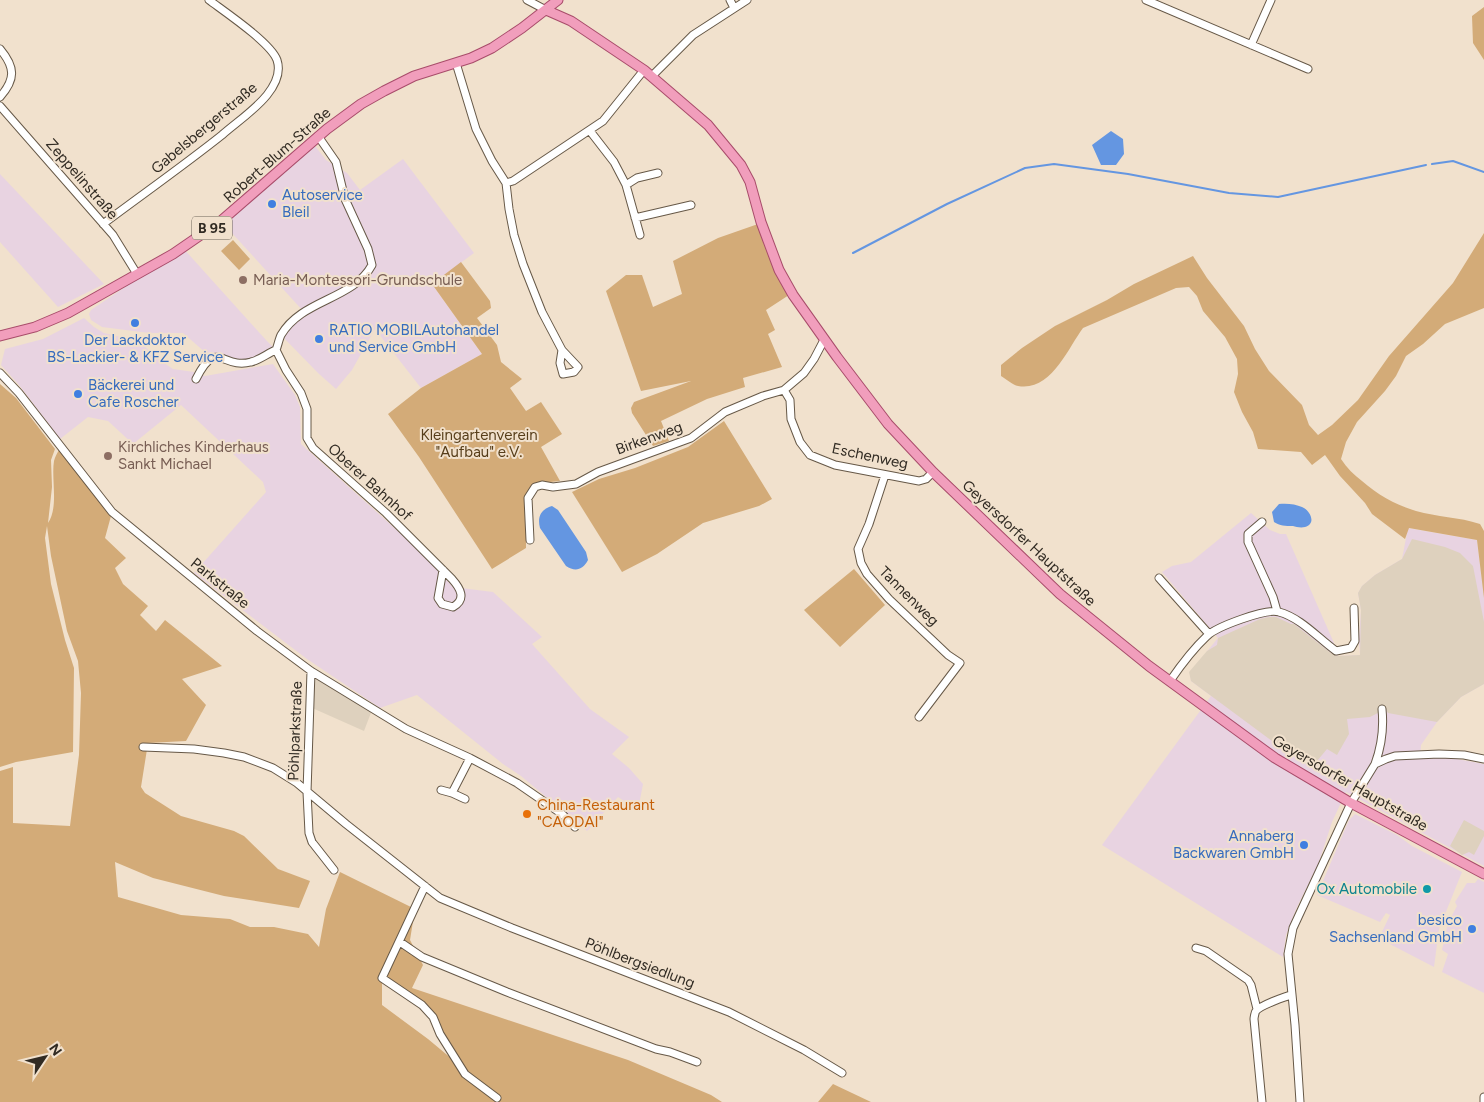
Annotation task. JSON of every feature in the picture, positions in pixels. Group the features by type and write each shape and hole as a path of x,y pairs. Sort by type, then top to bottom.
{"main road":[{"name":"B 95","path":"546,10 558,0"},
{"name":"Robert-Blum-Straße","path":"0,336 29,329 54,320 183,248 221,221 348,112 414,76 481,53 502,42 546,10"},
{"name":"Geyersdorfer Hauptstraße","path":"546,10 570,21 644,70 708,125 741,165 750,182 760,222 779,270 793,295 824,340 888,424 933,472 1060,594 1170,681 1275,758 1351,804 1484,874"}],"street":[{"name":"Gabelsbergerstraße","path":"103,224 238,122 268,94 277,78 279,65 276,57 266,44 209,0"},
{"path":"527,0 546,10"},
{"path":"730,0 734,8"},
{"path":"652,76 693,35 747,0"},
{"path":"1146,0 1308,69"},
{"path":"1251,45 1271,0"},
{"path":"0,49 10,61 12,73 8,86 0,96"},
{"path":"456,63 476,129 492,161 506,183 509,210 523,264 542,312 562,350"},
{"path":"506,183 513,181 603,121 644,70"},
{"name":"Zeppelinstraße","path":"0,106 113,235 137,274"},
{"path":"590,131 614,162 626,185 640,235"},
{"path":"196,379 204,364 212,357 237,362 251,362 276,350 281,335 294,320 314,306 360,281 372,265 368,249 345,198 336,162 318,136"},
{"path":"626,185 637,178 658,173"},
{"path":"636,218 653,212 691,205"},
{"name":"Birkenweg","path":"530,540 528,498 535,487 576,484 598,472 691,438 725,412 763,396 784,390 804,373 824,340"},
{"name":"Oberer Bahnhof","path":"276,350 301,393 307,409 307,438 313,448 386,513 443,570 461,591 459,603 453,607 442,604 438,598 443,570"},
{"name":"Parkstraße","path":"0,373 19,393 112,512 257,631 310,671 406,729 470,758 517,783 562,814 574,827"},
{"name":"Eschenweg","path":"784,390 790,400 792,419 800,442 810,455 835,465 919,481 926,479 933,472"},
{"name":"Tannenweg","path":"885,475 858,549 861,563 867,574 889,599 948,655 960,663 919,717"},
{"path":"1262,522 1248,534 1248,542 1273,597 1277,611"},
{"path":"1159,578 1209,634"},
{"path":"1170,681 1188,656 1209,634 1264,612 1277,611 1290,616 1336,651 1350,648 1355,641 1354,608"},
{"name":"Pöhlparkstraße","path":"310,671 307,792 309,833 312,842 334,870"},
{"path":"1300,1102 1288,954 1293,928 1351,804 1375,764 1381,750 1384,732 1382,708"},
{"name":"Pöhlbergsiedlung","path":"143,746 194,749 244,757 273,768 297,783 440,898 729,1012 804,1050 842,1073"},
{"path":"1375,764 1386,759 1401,756 1464,755 1484,759"},
{"path":"452,792 470,758"},
{"path":"441,790 452,792 465,799"},
{"path":"426,886 382,978 422,1005 433,1017 440,1034 465,1074 497,1098"},
{"path":"400,942 422,957 507,992 656,1049 696,1062"},
{"path":"1196,948 1206,951 1251,984 1257,1009 1254,1019 1262,1102"},
{"path":"1257,1009 1292,995"}],"shaded area":[{"path":"312,142 326,160 347,173 360,190 403,159 474,253 432,284 482,354 421,388 375,329 352,370 336,389 281,335 304,312 221,221"},
{"path":"0,174 104,284 58,307 0,242"},
{"path":"183,248 276,350 251,362 206,353 183,333 149,333 102,327 91,320 89,314 91,310"},
{"path":"84,318 104,333 133,340 143,345 173,369 194,372 205,376 273,364 295,395 300,407 301,444 419,550 453,587 493,592 542,637 532,644 590,709 629,737 612,754 629,768 643,784 638,810 618,797 587,831 521,776 503,764 417,695 380,708 307,659 194,573 266,492 263,482 181,405 133,444 108,421 88,417 60,439 19,385 1,365 5,349 43,339"},
{"path":"1251,513 1270,530 1286,534 1338,656 1360,655 1361,610 1358,593 1362,586 1375,575 1402,559 1408,528 1477,540 1484,598 1484,684 1461,697 1437,722 1421,745 1420,757 1446,757 1484,764 1484,866 1346,792 1332,822 1318,865 1297,907 1286,935 1283,957 1102,845 1211,696 1191,681 1190,672 1218,638 1162,572 1172,566 1191,562"},
{"path":"1412,539 1445,547 1460,553 1473,566 1484,622 1484,684 1461,697 1437,722 1388,713 1385,708 1380,709 1380,712 1370,717 1347,719 1349,734 1337,755 1327,749 1312,767 1284,750 1191,681 1189,672 1207,651 1217,645 1218,638 1260,619 1269,617 1276,617 1294,624 1331,653 1338,656 1360,655 1361,610 1358,593 1362,586 1375,575 1402,559"},
{"path":"311,675 372,710 364,731 310,707"},
{"path":"1355,814 1397,835 1412,846 1462,872 1439,929 1434,967 1382,940 1385,936 1381,934 1390,915 1386,913 1380,922 1317,895 1349,820"},
{"path":"1464,820 1484,831 1484,836 1474,855 1469,852 1462,855 1450,846"},
{"path":"1478,879 1484,882 1484,993 1442,972 1448,954 1442,950 1448,923 1457,906 1455,902 1467,883 1475,883"}],"green space":[{"path":"1484,7 1484,60 1473,43 1472,16"},
{"path":"758,224 789,295 766,310 775,330 768,334 782,367 743,378 745,387 707,399 661,421 669,441 653,446 632,413 631,408 634,402 691,381 641,391 606,291 626,275 642,275 653,307 682,294 673,261 718,238"},
{"path":"1484,233 1484,308 1445,324 1423,344 1406,356 1396,376 1385,391 1357,422 1346,442 1341,459 1359,479 1394,503 1424,513 1480,524 1484,531 1484,598 1477,540 1409,528 1405,539 1372,514 1325,455 1312,465 1301,452 1258,449 1253,432 1234,392 1238,374 1237,359 1225,337 1203,311 1197,296 1189,287 1176,288 1083,328 1065,357 1049,376 1040,382 1030,386 1018,386 1001,376 1001,365 1055,326 1134,284 1193,256 1207,278 1244,326 1255,349 1269,371 1302,405 1309,425 1318,435 1332,425 1358,400 1389,356 1453,283"},
{"path":"233,240 250,259 239,270 221,251"},
{"name":"Kleingartenverein \"Aufbau\" e.V.","path":"461,262 490,301 491,308 477,318 497,345 501,362 522,379 510,388 526,411 541,402 562,434 541,447 560,481 541,483 526,498 526,548 492,569 419,457 388,414 421,388 482,354 432,284"},
{"path":"0,384 16,398 55,449 51,460 52,487 48,523 54,501 54,461 59,450 111,516 105,538 126,558 115,568 123,584 148,606 140,615 156,631 165,620 222,666 182,679 206,705 186,741 148,743 141,787 145,793 181,816 234,831 244,836 278,869 310,881 299,908 224,896 153,878 115,862 118,897 181,915 230,919 250,927 274,927 308,934 319,947 326,909 340,872 415,909 410,940 423,965 412,988 628,1060 711,1095 722,1102 0,1102 0,771 13,767 13,823 70,826 79,755 81,693 78,661 67,631 51,556 47,526 45,538 51,584 74,668 73,752 16,762 0,767","holes":["382,979 433,1017 458,1064 382,1005"]},
{"path":"724,421 772,499 759,506 703,523 657,554 622,572 572,492 599,479 635,468 688,447"},
{"path":"854,569 885,605 840,647 804,610"},
{"path":"833,1084 871,1102 818,1102"}],"water":[{"path":"1111,131 1123,139 1124,154 1116,165 1101,165 1092,145"},
{"path":"1279,504 1300,506 1310,514 1311,523 1305,527 1300,527 1283,526 1274,522 1272,512"},
{"path":"552,506 558,510 586,552 588,560 581,568 573,569 566,566 540,528 539,520 541,514 545,509"}],"waterway":[{"path":"1432,164 1453,161 1484,172"},
{"path":"853,253 947,204 1025,168 1054,164 1128,174 1229,193 1278,197 1426,165"}],"place":[{"name":"Autoservice Bleil","path":"272,204"},
{"name":"Maria-Montessori-Grundschule","path":"243,280"},
{"name":"Der Lackdoktor BS-Lackier- & KFZ Service","path":"135,323"},
{"name":"RATIO MOBILAutohandel und Service GmbH","path":"319,339"},
{"name":"Bäckerei und Cafe Roscher","path":"78,394"},
{"name":"Kirchliches Kinderhaus Sankt Michael","path":"108,456"},
{"name":"China-Restaurant \"CAODAI\"","path":"527,814"},
{"name":"Annaberg Backwaren GmbH","path":"1304,845"},
{"name":"Ox Automobile","path":"1427,889"},
{"name":"besico Sachsenland GmbH","path":"1472,929"}]}
